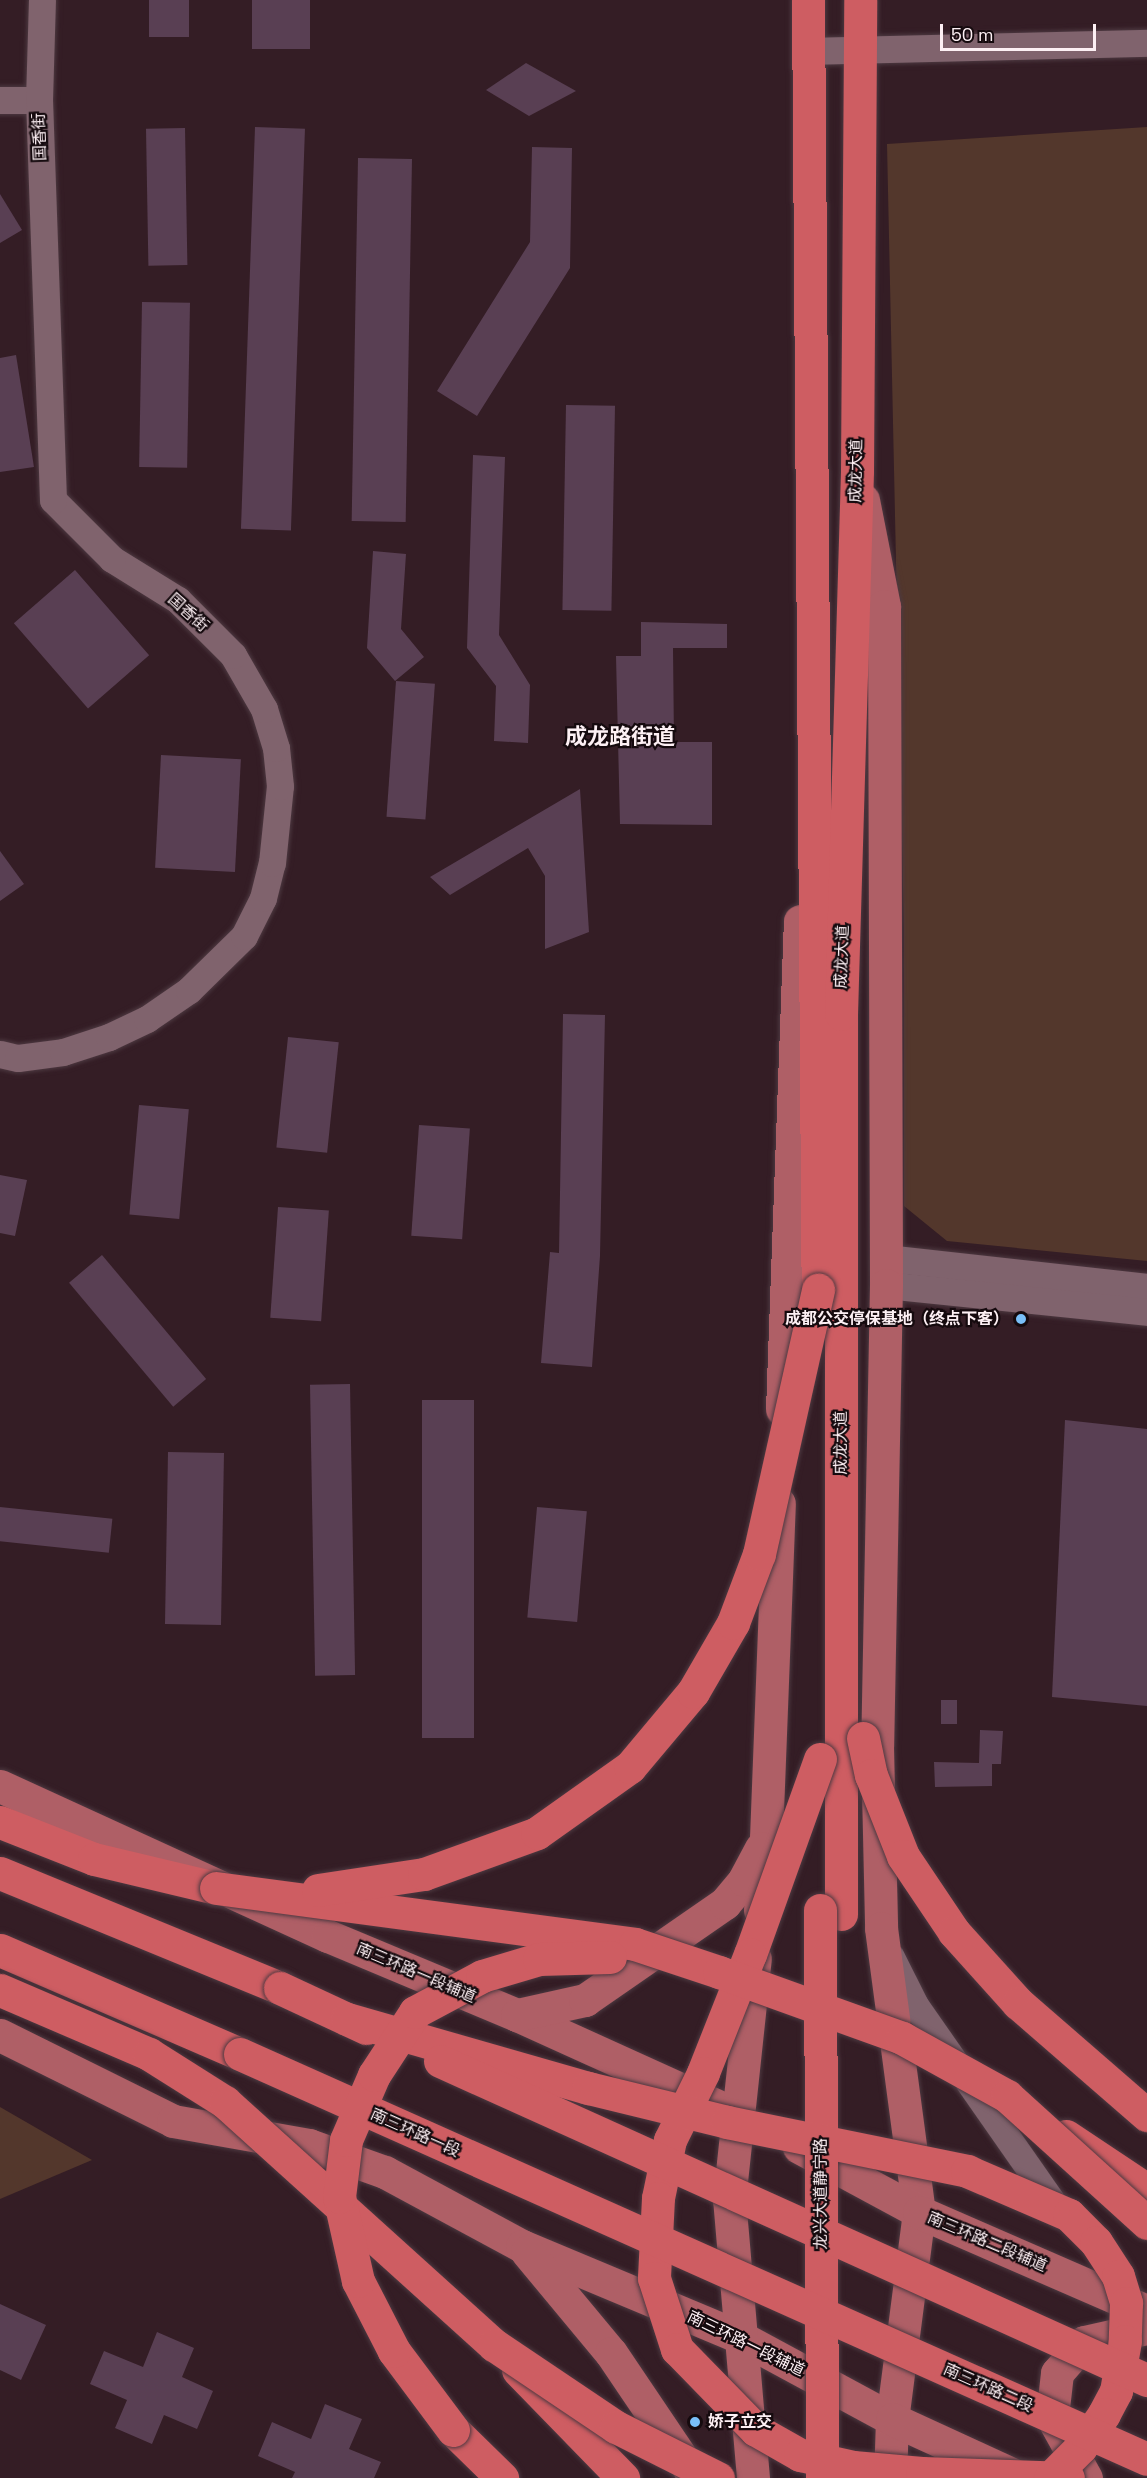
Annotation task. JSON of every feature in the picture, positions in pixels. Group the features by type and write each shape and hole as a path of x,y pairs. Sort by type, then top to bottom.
{"highway":[{"name":"成龙大道","path":"808,0 813,746 829,1015"},
{"name":"成龙大道","path":"831,1912 829,1015 857,471 860,0"},
{"name":"成龙大道","path":"829,1287 819,1759 831,1912"},
{"path":"216,1888 322,1890 424,1874 537,1833 630,1767 693,1692 733,1623 759,1554 829,1287"},
{"path":"829,1287 859,1458 855,1637 863,1738 871,1775 903,1856 954,1932 1018,2003 1144,2114"},
{"path":"819,1759 750,1954 703,2073 670,2140 658,2198 654,2278 677,2349 756,2430 800,2455 853,2467 922,2473 1068,2478"},
{"path":"0,1822 94,1859 216,1888 635,1944 902,2038 1007,2096 1147,2190"},
{"path":"0,1873 280,1988 1147,2380"},
{"name":"龙兴大道静宁路","path":"822,2478 831,1912"},
{"name":"龙兴大道静宁路","path":"831,1912 841,2478"},
{"name":"南三环路一段","path":"0,1950 240,2054 830,2318"},
{"path":"502,2478 453,2430 394,2351 358,2281 339,2198 346,2140 374,2075 416,2012 482,1976 539,1959 610,1957 719,1972"},
{"path":"0,1990 149,2054 225,2102 494,2345 623,2478"},
{"path":"347,2019 634,2100 967,2171 1069,2215 1096,2242 1118,2276 1126,2303 1125,2341 1116,2391 1104,2414 1081,2447 1050,2478"},
{"path":"1007,2096 1147,2223"},
{"name":"南三环路二段","path":"830,2318 1147,2459"},
{"path":"494,2345 616,2427 718,2478"}],"main road":[{"path":"857,471 884,606 886,1272 877,1746 881,1928 919,2212 892,2419 890,2478"},
{"path":"753,2478 729,2200 741,2116 766,1838 801,894 813,746"},
{"name":"南三环路一段辅道","path":"0,1786 328,1936 518,2015 741,2116 830,2164"},
{"path":"518,2015 585,2000 725,1903 744,1880 766,1838"},
{"name":"南三环路一段辅道","path":"0,2035 173,2121 309,2145 385,2172 522,2246 742,2338 892,2419"},
{"name":"南三环路二段辅道","path":"830,2164 919,2212 1137,2307"},
{"path":"522,2246 611,2353 696,2478"},
{"path":"1086,2478 1052,2417 1057,2373 1084,2342 1147,2328"},
{"path":"892,2419 1019,2478"}],"street":[{"name":"国香街","path":"0,1054 18,1058 63,1052 109,1037 147,1019 189,990 244,936 263,898 272,863 280,786 276,748 264,709 233,655 178,600 112,559 53,500 39,100 42,0"},
{"path":"809,51 1147,43"},
{"path":"0,100 39,100"},
{"path":"886,1272 1147,1287"},
{"path":"886,1272 1147,1312"},
{"path":"881,1928 897,1974 915,2005 1013,2151 1137,2307"}],"shaded area":[{"path":"1147,127 1147,1261 947,1241 904,1206 904,933 887,144"},
{"path":"0,2107 92,2160 0,2199"}],"building":[{"path":"149,0 189,0 189,37 149,37"},
{"path":"252,0 310,0 310,49 252,49"},
{"path":"526,63 576,91 529,116 486,90"},
{"path":"255,127 305,129 291,531 241,529"},
{"path":"185,128 187,265 148,266 146,129"},
{"path":"532,147 572,148 570,268 477,416 437,391 530,242"},
{"path":"358,158 412,159 406,522 352,521"},
{"path":"0,194 22,230 0,243"},
{"path":"142,302 190,303 187,468 139,467"},
{"path":"16,355 34,467 0,472 0,358"},
{"path":"566,405 615,406 611,611 562,610"},
{"path":"473,455 505,457 499,635 530,685 528,743 494,741 496,686 467,648"},
{"path":"373,551 406,554 401,629 424,657 395,681 367,648"},
{"path":"75,570 149,655 88,708 14,623"},
{"path":"641,622 727,624 727,648 673,648 674,742 712,742 712,825 620,824 616,656 641,656"},
{"path":"396,681 435,684 425,819 387,817"},
{"path":"161,755 241,759 235,872 155,868"},
{"path":"580,789 589,932 545,949 545,876 528,848 450,895 430,877"},
{"path":"0,851 24,884 0,901"},
{"path":"563,1014 605,1015 600,1256 592,1367 541,1363 550,1252 559,1253"},
{"path":"288,1037 339,1042 327,1153 276,1147"},
{"path":"139,1105 189,1109 179,1219 129,1215"},
{"path":"419,1125 470,1129 462,1239 411,1236"},
{"path":"0,1175 27,1180 15,1236 0,1233"},
{"path":"278,1207 329,1211 321,1321 270,1318"},
{"path":"102,1255 206,1379 173,1407 69,1283"},
{"path":"350,1384 355,1675 315,1676 310,1385"},
{"path":"422,1400 474,1400 474,1738 422,1738"},
{"path":"1065,1420 1147,1429 1147,1706 1052,1697"},
{"path":"168,1452 224,1453 221,1625 165,1624"},
{"path":"0,1507 112,1519 109,1553 0,1541"},
{"path":"537,1507 587,1511 577,1622 527,1618"},
{"path":"941,1700 957,1700 957,1724 941,1724"},
{"path":"980,1730 1003,1731 1001,1764 992,1764 992,1786 935,1787 934,1762 979,1763"},
{"path":"0,2304 46,2325 21,2380 0,2370"},
{"path":"157,2332 194,2348 182,2377 213,2391 197,2429 164,2415 152,2444 115,2428 127,2400 90,2384 104,2351 143,2367"},
{"path":"325,2404 362,2419 349,2449 381,2462 374,2478 292,2478 295,2472 258,2456 272,2422 311,2439"}],"place":[{"name":"成都公交停保基地（终点下客）","path":"1021,1319"},
{"name":"娇子立交","path":"695,2422"}],"district":[{"name":"成龙路街道","path":"620,737"}]}
